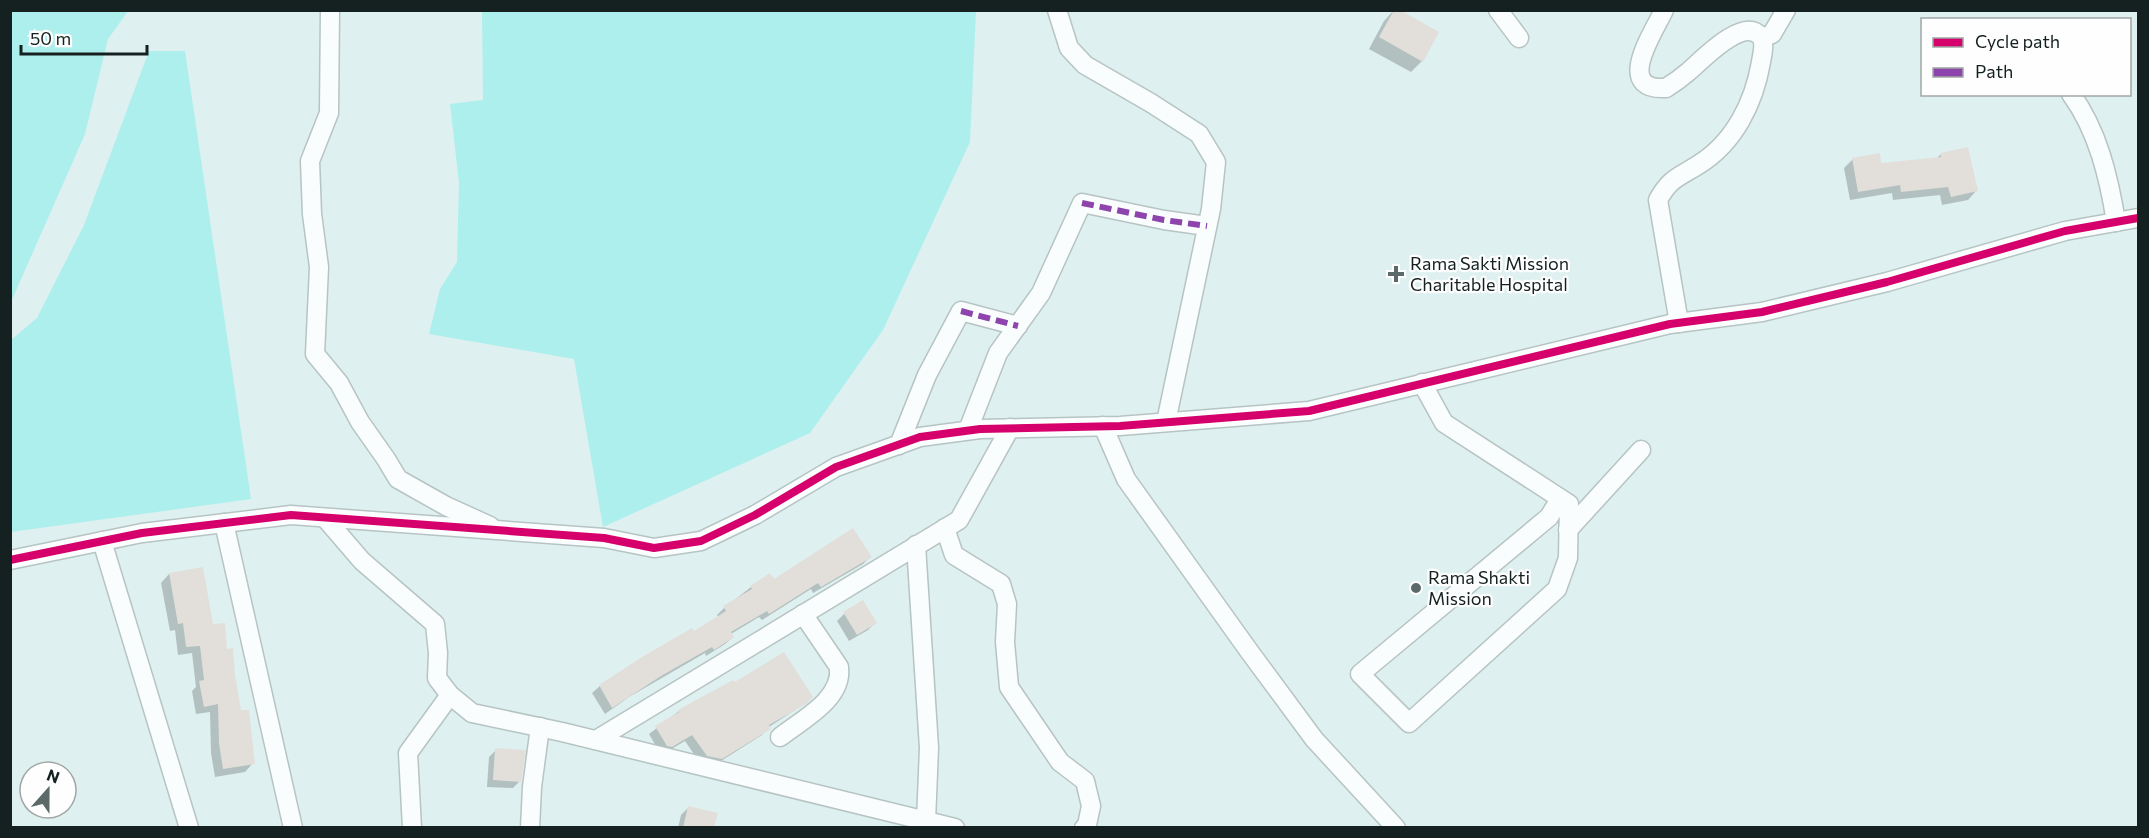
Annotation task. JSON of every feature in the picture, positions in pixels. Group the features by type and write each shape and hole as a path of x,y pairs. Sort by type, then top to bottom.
{"street":[{"path":"330,10 329,113 310,161 312,214 318,267 315,354 339,383 360,423 398,479 446,506 500,531"},
{"path":"1057,10 1070,48 1085,65 1199,134 1216,162 1207,226 1166,422"},
{"path":"1498,10 1519,38"},
{"path":"1664,10 1641,57 1641,77 1645,84 1651,87 1666,88 1690,71 1713,49 1734,35 1751,30 1762,38"},
{"path":"1762,38 1772,34 1786,10"},
{"path":"1679,323 1658,200 1669,182 1713,154 1738,126 1759,74 1762,38"},
{"path":"2072,96 2096,139 2111,190 2116,222"},
{"path":"969,430 998,352 1041,293 1083,203 1164,220 1207,226"},
{"path":"10,560 142,533 291,515 604,538 654,548 701,541 755,514 836,467 920,437 969,430 1103,426 1309,411 1679,323 1762,312 1887,282 2065,231 2139,218"},
{"path":"899,445 927,375 961,311 1018,326"},
{"path":"1422,383 1444,423 1569,504 1568,558 1557,589 1409,723 1360,674 1549,517 1560,499"},
{"path":"1103,426 1126,479 1256,660 1314,739 1396,828"},
{"path":"596,740 959,520 1010,428"},
{"path":"1568,530 1641,450"},
{"path":"325,518 362,561 435,624 438,653 437,678 450,695 472,713 596,740 924,824 955,828"},
{"path":"224,524 292,828"},
{"path":"945,528 954,555 1001,584 1007,604 1005,642 1009,687 1060,762 1085,781 1091,806 1087,825 1084,828"},
{"path":"102,541 189,828"},
{"path":"916,545 929,748 924,824"},
{"path":"780,737 831,698 840,676 839,667 803,614"},
{"path":"412,828 408,753 450,695"},
{"path":"530,828 532,787 540,727"}],"shaded area":[{"path":"11,10 128,11 108,39 85,134 11,302"},
{"path":"482,11 976,11 970,142 883,330 810,433 603,527 574,359 429,334 440,289 457,262 459,183 450,104 483,100"},
{"path":"149,51 185,51 251,499 11,532 11,340 37,318 84,225"}],"building":[{"path":"1394,10 1400,10 1439,32 1423,62 1379,37"},
{"path":"1968,147 1978,191 1951,197 1948,187 1901,192 1900,185 1858,192 1852,158 1880,153 1881,163 1941,157 1940,153"},
{"path":"853,528 872,557 821,587 818,583 769,614 767,611 731,632 734,637 714,650 712,647 661,676 612,708 599,685 642,657 692,628 694,631 726,611 723,606 752,589 750,586 770,573 774,579"},
{"path":"203,567 213,624 225,623 227,649 233,648 241,710 249,710 255,764 223,769 219,743 218,704 204,707 199,681 204,680 200,646 186,647 183,623 178,624 169,573"},
{"path":"863,600 877,623 857,635 843,612"},
{"path":"784,652 813,697 806,704 769,725 771,729 722,759 707,756 692,735 672,747 667,746 655,726 679,712 678,710 733,680 735,682"},
{"path":"495,748 526,750 521,782 493,780"},
{"path":"688,806 718,813 714,828 683,828"}],"marked path":[{"path":"1082,203 1164,220 1207,226"},
{"path":"961,311 1018,326"}],"cycle path":[{"path":"10,560 142,533 291,515 604,538 654,548 701,541 755,515 836,467 920,437 980,429 1120,426 1309,411 1670,324 1762,312 1887,282 2065,231 2138,218"}],"place":[{"name":"Rama Sakti Mission Charitable Hospital","path":"1396,274"},
{"name":"Rama Shakti Mission","path":"1416,588"}]}
